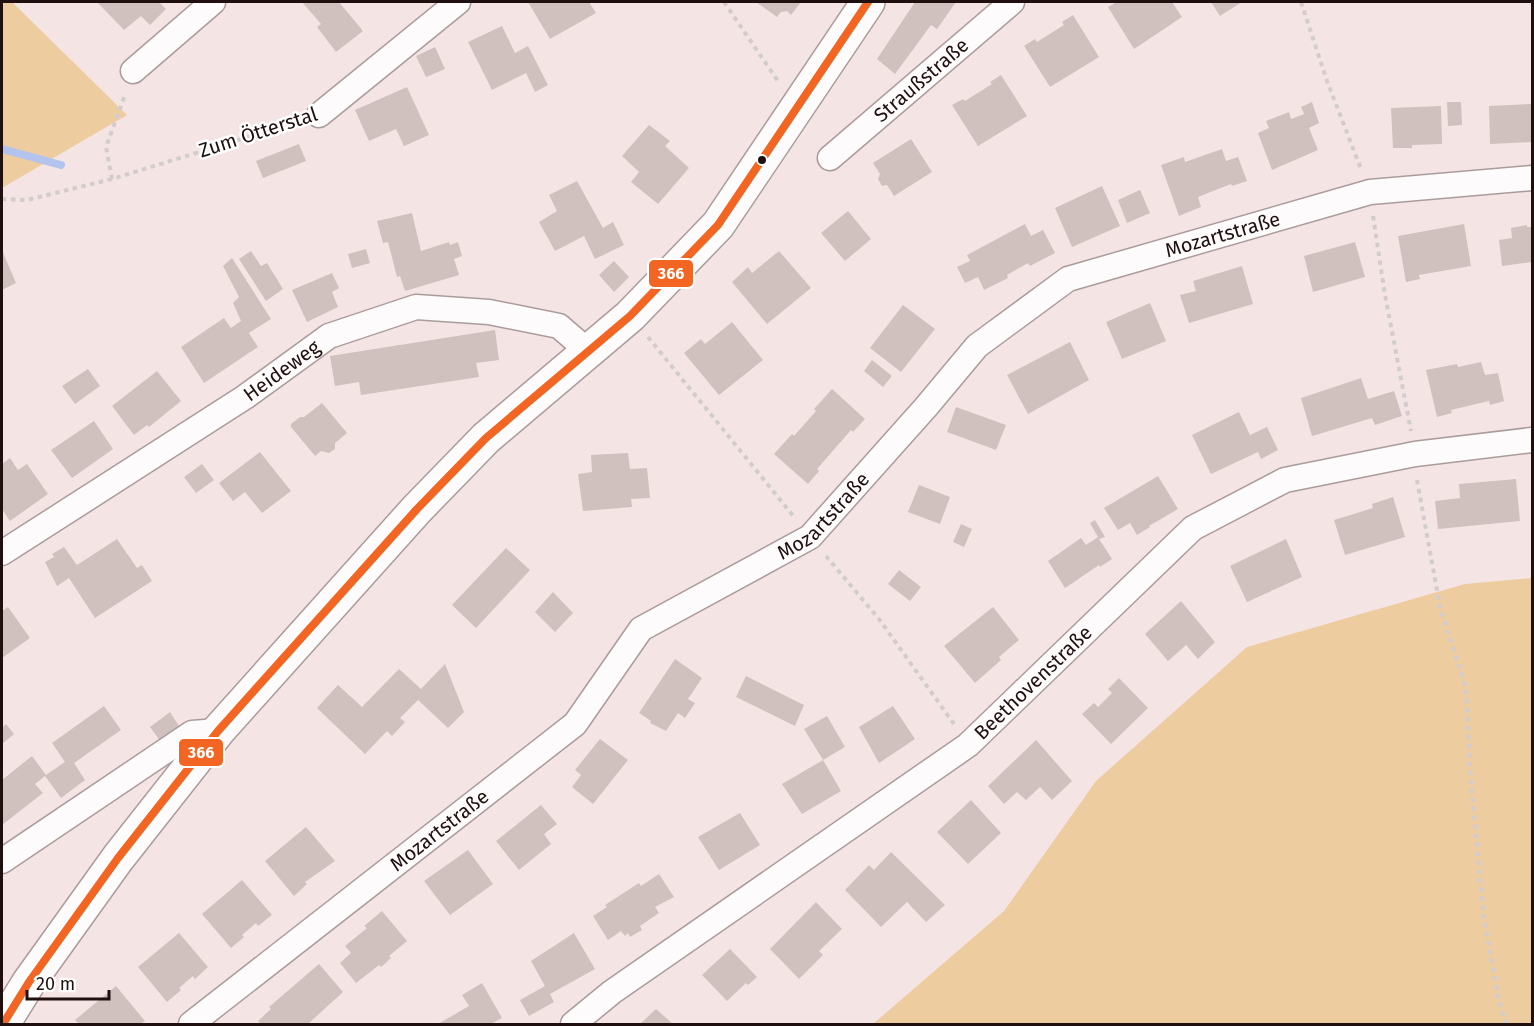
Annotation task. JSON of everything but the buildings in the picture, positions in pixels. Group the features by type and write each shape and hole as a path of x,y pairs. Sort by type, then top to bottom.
{"street":[{"path":"133,71 213,2"},
{"name":"Zum Ötterstal","path":"319,116 458,2"},
{"path":"3,1024 29,982 118,858 219,731 417,509 486,438 630,316 718,225 868,2"},
{"name":"Straußstraße","path":"830,158 1012,2"},
{"name":"Mozartstraße","path":"191,1024 575,724 641,629 810,537 977,346 1068,279 1370,192 1533,178"},
{"name":"Heideweg","path":"2,553 245,397 329,336 416,307 489,312 560,326 589,352"},
{"name":"Beethovenstraße","path":"573,1024 612,992 968,745 1193,528 1285,480 1415,454 1533,440"},
{"path":"2,861 192,733 219,731"}],"path":[{"path":"724,2 797,108"},
{"path":"1301,2 1327,81 1354,150"},
{"path":"112,179 106,147 133,71"},
{"name":"Zum Ötterstal","path":"2,199 27,200 112,179 319,116"},
{"path":"1376,233 1385,295 1415,454"},
{"path":"630,316 780,499"},
{"path":"1418,486 1440,607 1466,688 1471,784 1484,919 1499,1001 1506,1024"},
{"path":"810,537 879,619 968,745"}],"shaded area":[{"path":"2,2 12,2 127,115 2,188"},
{"path":"1532,578 1532,1024 873,1024 1004,911 1096,781 1247,647 1465,584"}],"waterway":[{"path":"2,149 61,165"}],"transit line":[{"name":"366","path":"3,1024 29,982 118,858 218,731 417,509 486,438 630,316 718,225 868,2"}]}
